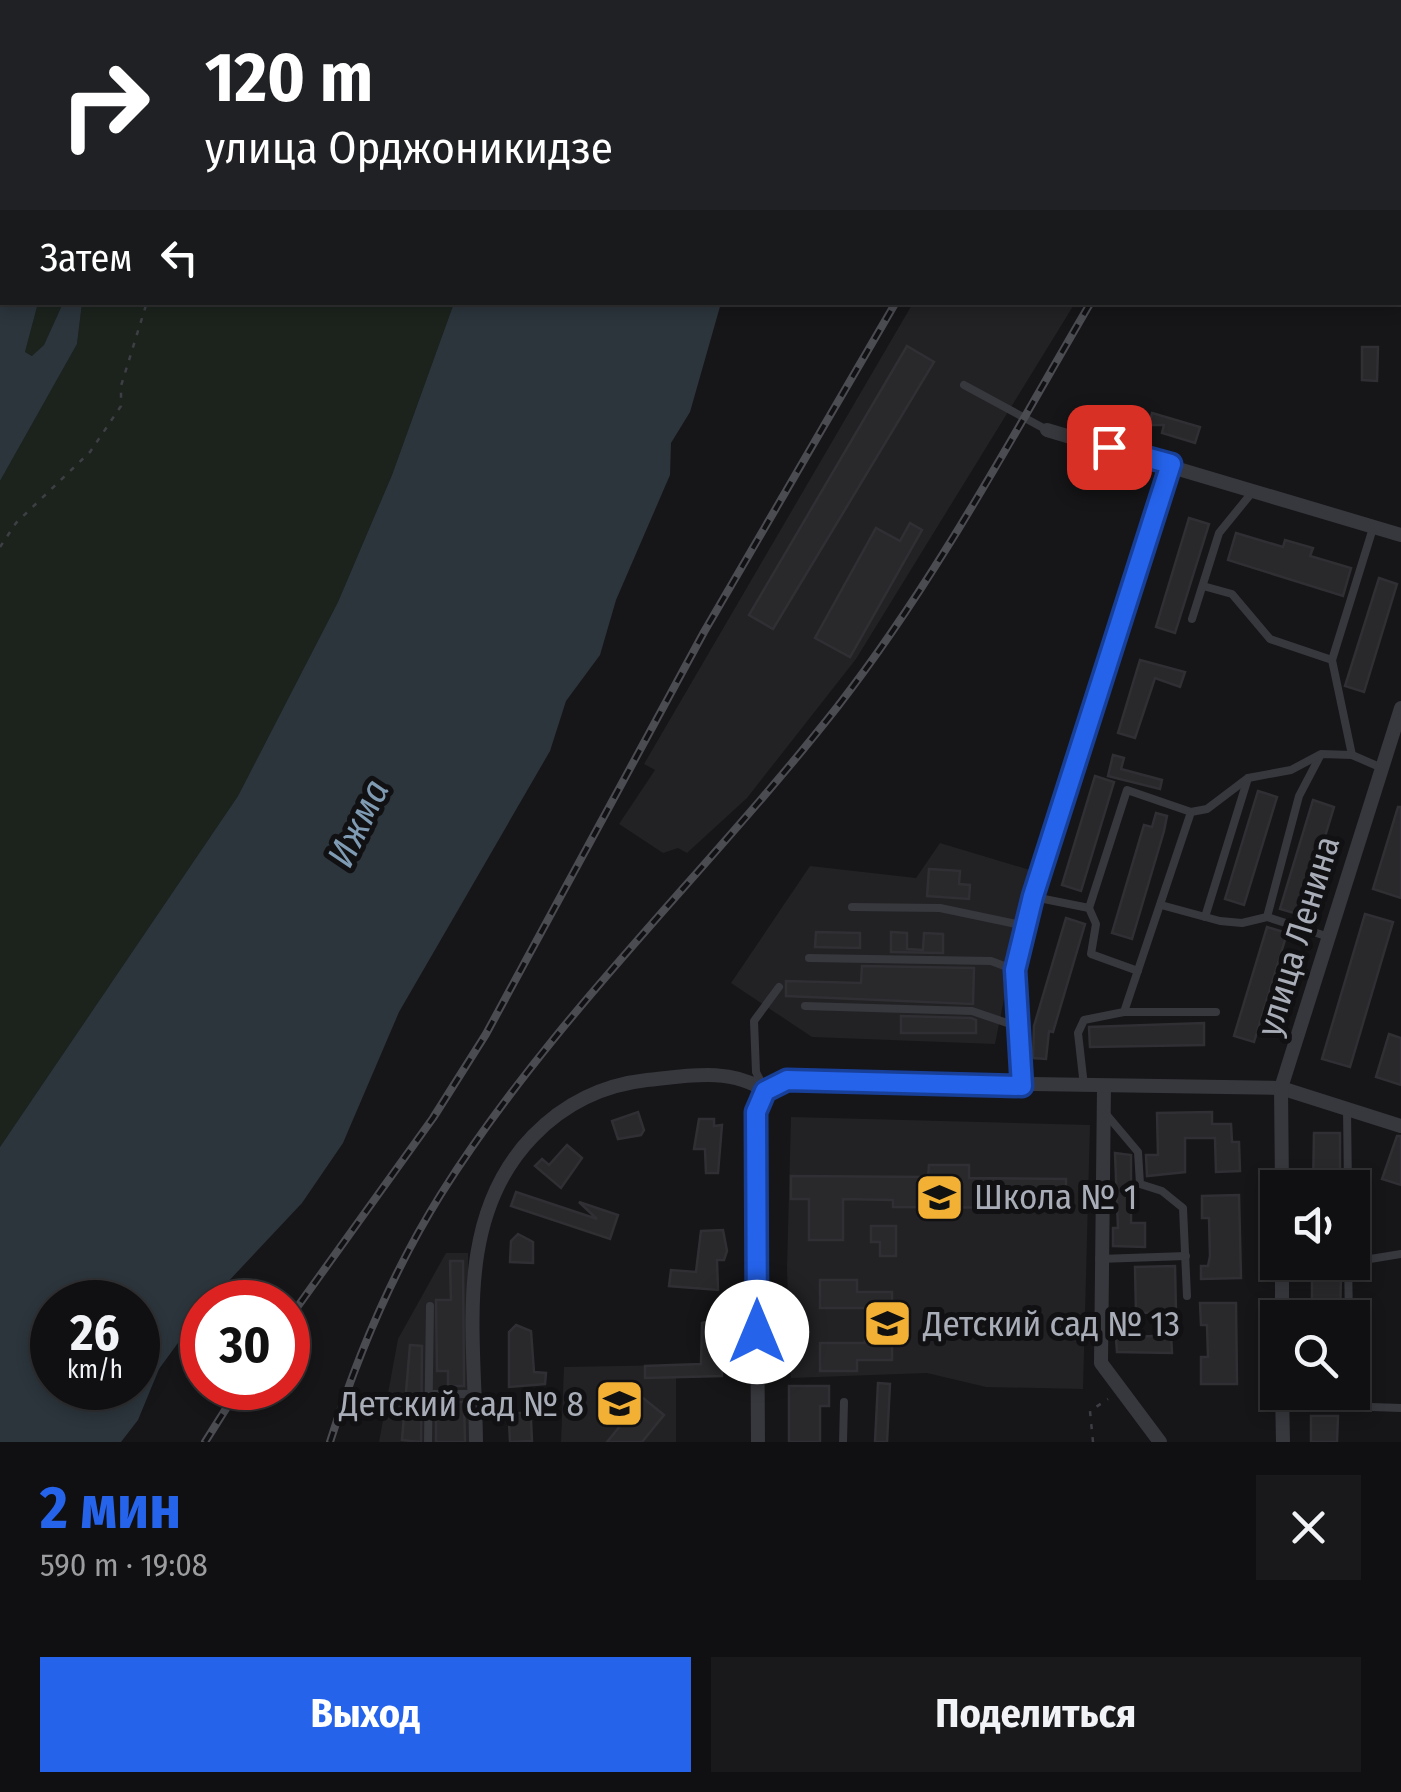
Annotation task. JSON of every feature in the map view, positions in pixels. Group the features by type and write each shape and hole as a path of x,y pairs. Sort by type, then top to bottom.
{"street":[{"path":"1046,430 1401,535"},
{"path":"1022,1086 1015,970 1033,896 1171,464"},
{"name":"улица Ленина","path":"1282,1170 1282,1088 1401,708"},
{"path":"476,1442 473,1280 480,1226 496,1183 518,1151 548,1120 593,1092 692,1076 747,1078 765,1091"},
{"path":"758,1442 756,1112 765,1091 787,1080 1282,1088 1401,1126"},
{"path":"1104,1087 1099,1259 1101,1363 1160,1442"},
{"path":"1282,1410 1283,1442"}],"lane":[{"path":"964,384 1046,430"},
{"path":"1192,619 1219,534 1254,490"},
{"path":"1352,755 1332,660 1373,528"},
{"path":"1202,586 1232,594 1270,639 1332,660"},
{"path":"1266,917 1299,796 1321,754"},
{"path":"1138,972 1091,954 1096,924 1088,908 1127,790 1191,812 1207,808 1248,778 1292,770 1321,754 1352,755 1382,768"},
{"path":"1205,918 1248,778"},
{"path":"1124,1012 1191,812"},
{"path":"1033,896 1088,908"},
{"path":"1161,906 1242,923 1266,917 1329,938"},
{"path":"852,907 940,908 1026,926"},
{"path":"809,958 992,961 1015,970"},
{"path":"765,1091 756,1072 754,1022 779,987"},
{"path":"805,1006 972,1011 1018,1028"},
{"path":"1084,1087 1078,1032 1084,1020 1124,1012 1216,1012"},
{"path":"1348,1109 1348,1170"},
{"path":"1103,1111 1138,1152 1140,1184 1162,1191 1184,1208 1187,1296"},
{"path":"1370,1259 1401,1254"},
{"path":"1099,1259 1186,1256"},
{"path":"428,1442 430,1306"},
{"path":"428,1394 476,1394"},
{"path":"843,1442 844,1402"},
{"path":"1370,1407 1401,1408"}],"path":[{"path":"0,547 16,523 90,452 121,406 121,386 146,305"},
{"path":"1093,1442 1090,1411 1122,1390"}],"shaded area":[{"path":"37,305 62,305 44,345 33,356 25,352"},
{"path":"82,305 453,305 392,475 338,602 238,796 0,1147 0,481 77,344"},
{"path":"912,305 1074,305 856,659 747,798 687,853 678,848 663,853 619,824 655,770 644,764"},
{"path":"940,843 1030,870 995,1044 812,1037 731,983 810,866 916,878"},
{"name":"Школа № 1","path":"791,1117 1090,1125 1083,1389 986,1387 927,1373 791,1378 787,1269"},
{"path":"446,1253 468,1253 469,1442 379,1442 398,1339"},
{"name":"Детский сад № 8","path":"676,1365 676,1442 561,1442 564,1367"}],"water":[{"path":"0,305 37,305 25,352 32,356 44,345 62,305 82,305 77,344 0,481"},
{"name":"Ижма","path":"453,305 720,305 690,412 671,443 670,475 616,600 600,655 566,701 550,751 399,1012 343,1143 302,1203 230,1280 180,1280 180,1340 160,1368 160,1280 30,1280 30,1410 142,1410 121,1442 0,1442 0,1147 238,796 338,602 392,475"}],"building":[{"path":"907,346 934,362 773,629 749,615"},
{"path":"1362,347 1378,347 1377,381 1362,380"},
{"path":"1152,413 1200,427 1195,443 1162,433 1164,425 1149,425"},
{"path":"1189,518 1209,524 1175,633 1156,627"},
{"path":"910,523 922,530 850,657 815,638 876,528 900,541"},
{"path":"1236,533 1283,547 1285,540 1313,548 1310,556 1351,568 1343,596 1228,560"},
{"path":"1379,578 1397,584 1364,692 1345,686"},
{"path":"1140,660 1185,672 1180,687 1155,678 1135,738 1118,733"},
{"path":"1113,755 1124,758 1121,769 1162,780 1160,789 1108,776"},
{"path":"1095,776 1114,782 1081,891 1062,885"},
{"path":"1258,791 1277,797 1244,905 1225,899"},
{"path":"1313,800 1334,807 1301,915 1280,909"},
{"path":"1401,807 1401,898 1373,889"},
{"path":"1156,813 1167,816 1132,939 1112,933 1144,825 1152,827"},
{"path":"929,869 960,871 959,884 970,885 969,899 927,896"},
{"path":"1365,914 1393,922 1350,1067 1322,1059"},
{"path":"1066,918 1085,924 1053,1032 1049,1031 1046,1059 1033,1058 1034,1026"},
{"path":"1267,927 1287,933 1254,1042 1234,1036"},
{"path":"816,932 860,933 860,948 815,947"},
{"path":"891,932 907,933 907,949 923,950 924,933 943,934 943,953 891,952"},
{"path":"862,966 974,968 973,1004 786,996 786,981 861,983"},
{"path":"901,1016 971,1018 976,1020 976,1033 901,1033"},
{"path":"1204,1023 1204,1045 1090,1047 1089,1027"},
{"path":"1389,1034 1401,1038 1401,1085 1376,1077"},
{"path":"638,1112 644,1130 641,1135 618,1139 612,1121"},
{"path":"1212,1112 1212,1124 1231,1124 1232,1142 1239,1142 1240,1171 1216,1172 1215,1138 1185,1138 1185,1172 1147,1176 1146,1155 1158,1155 1157,1113"},
{"path":"699,1119 714,1119 714,1126 722,1125 718,1173 706,1173 705,1149 694,1149"},
{"path":"1314,1133 1340,1133 1340,1170 1313,1170"},
{"path":"1397,1136 1401,1136 1401,1185 1382,1179"},
{"path":"567,1145 582,1158 561,1188 535,1166 542,1159 549,1165"},
{"path":"1115,1153 1131,1155 1131,1223 1145,1223 1145,1247 1113,1246 1113,1228 1118,1228"},
{"path":"929,1165 969,1165 969,1178 1066,1179 1066,1208 893,1207 893,1200 843,1199 843,1240 809,1240 809,1199 791,1199 791,1176 928,1177"},
{"path":"516,1192 597,1219 579,1202 618,1215 610,1239 511,1206"},
{"path":"1239,1195 1241,1278 1201,1279 1201,1266 1208,1266 1210,1256 1209,1218 1202,1218 1202,1196"},
{"path":"871,1226 896,1226 896,1256 880,1256 880,1242 871,1242"},
{"path":"723,1230 727,1251 724,1260 717,1260 718,1290 669,1286 671,1270 696,1272 701,1231"},
{"path":"518,1234 533,1242 533,1263 510,1262 511,1241"},
{"path":"450,1261 463,1261 464,1386 448,1386 448,1371 437,1371 436,1300 451,1300"},
{"path":"1175,1266 1176,1312 1136,1313 1135,1267"},
{"path":"820,1280 857,1280 857,1292 892,1292 892,1360 857,1360 857,1371 820,1371 820,1343 865,1343 865,1308 820,1308"},
{"path":"1312,1280 1341,1280 1340,1300 1312,1300"},
{"path":"1200,1303 1236,1303 1237,1384 1201,1384 1201,1357 1208,1357 1207,1325 1201,1325"},
{"path":"702,1323 728,1324 728,1339 721,1350 722,1376 645,1378 645,1366 701,1364"},
{"path":"516,1325 531,1331 534,1372 546,1373 545,1384 509,1387 509,1332"},
{"path":"1171,1335 1172,1353 1117,1352 1116,1338"},
{"path":"410,1345 422,1346 421,1442 402,1440"},
{"path":"878,1383 890,1384 887,1442 875,1442"},
{"path":"789,1386 829,1386 829,1406 820,1406 820,1442 789,1442"},
{"path":"643,1398 664,1415 642,1442 607,1442"},
{"path":"436,1402 464,1402 465,1442 436,1442"},
{"path":"515,1413 524,1413 531,1420 532,1441 510,1442 509,1421"},
{"path":"1311,1416 1338,1416 1337,1442 1311,1442"}],"railway":[{"path":"310,1289 433,1118 486,1034 704,632 894,305"},
{"path":"330,1442 378,1315 441,1194 532,1066 838,706 907,609 971,508 1089,305"},
{"path":"205,1442 225,1410"}],"place":[{"name":"Школа № 1","path":"939,1197"},
{"name":"Детский сад № 13","path":"888,1324"},
{"name":"Детский сад № 8","path":"619,1404"}],"route":[{"path":"757,1332 756,1112 765,1091 787,1080 1022,1086 1015,970 1033,896 1171,464 1109,447"}]}
